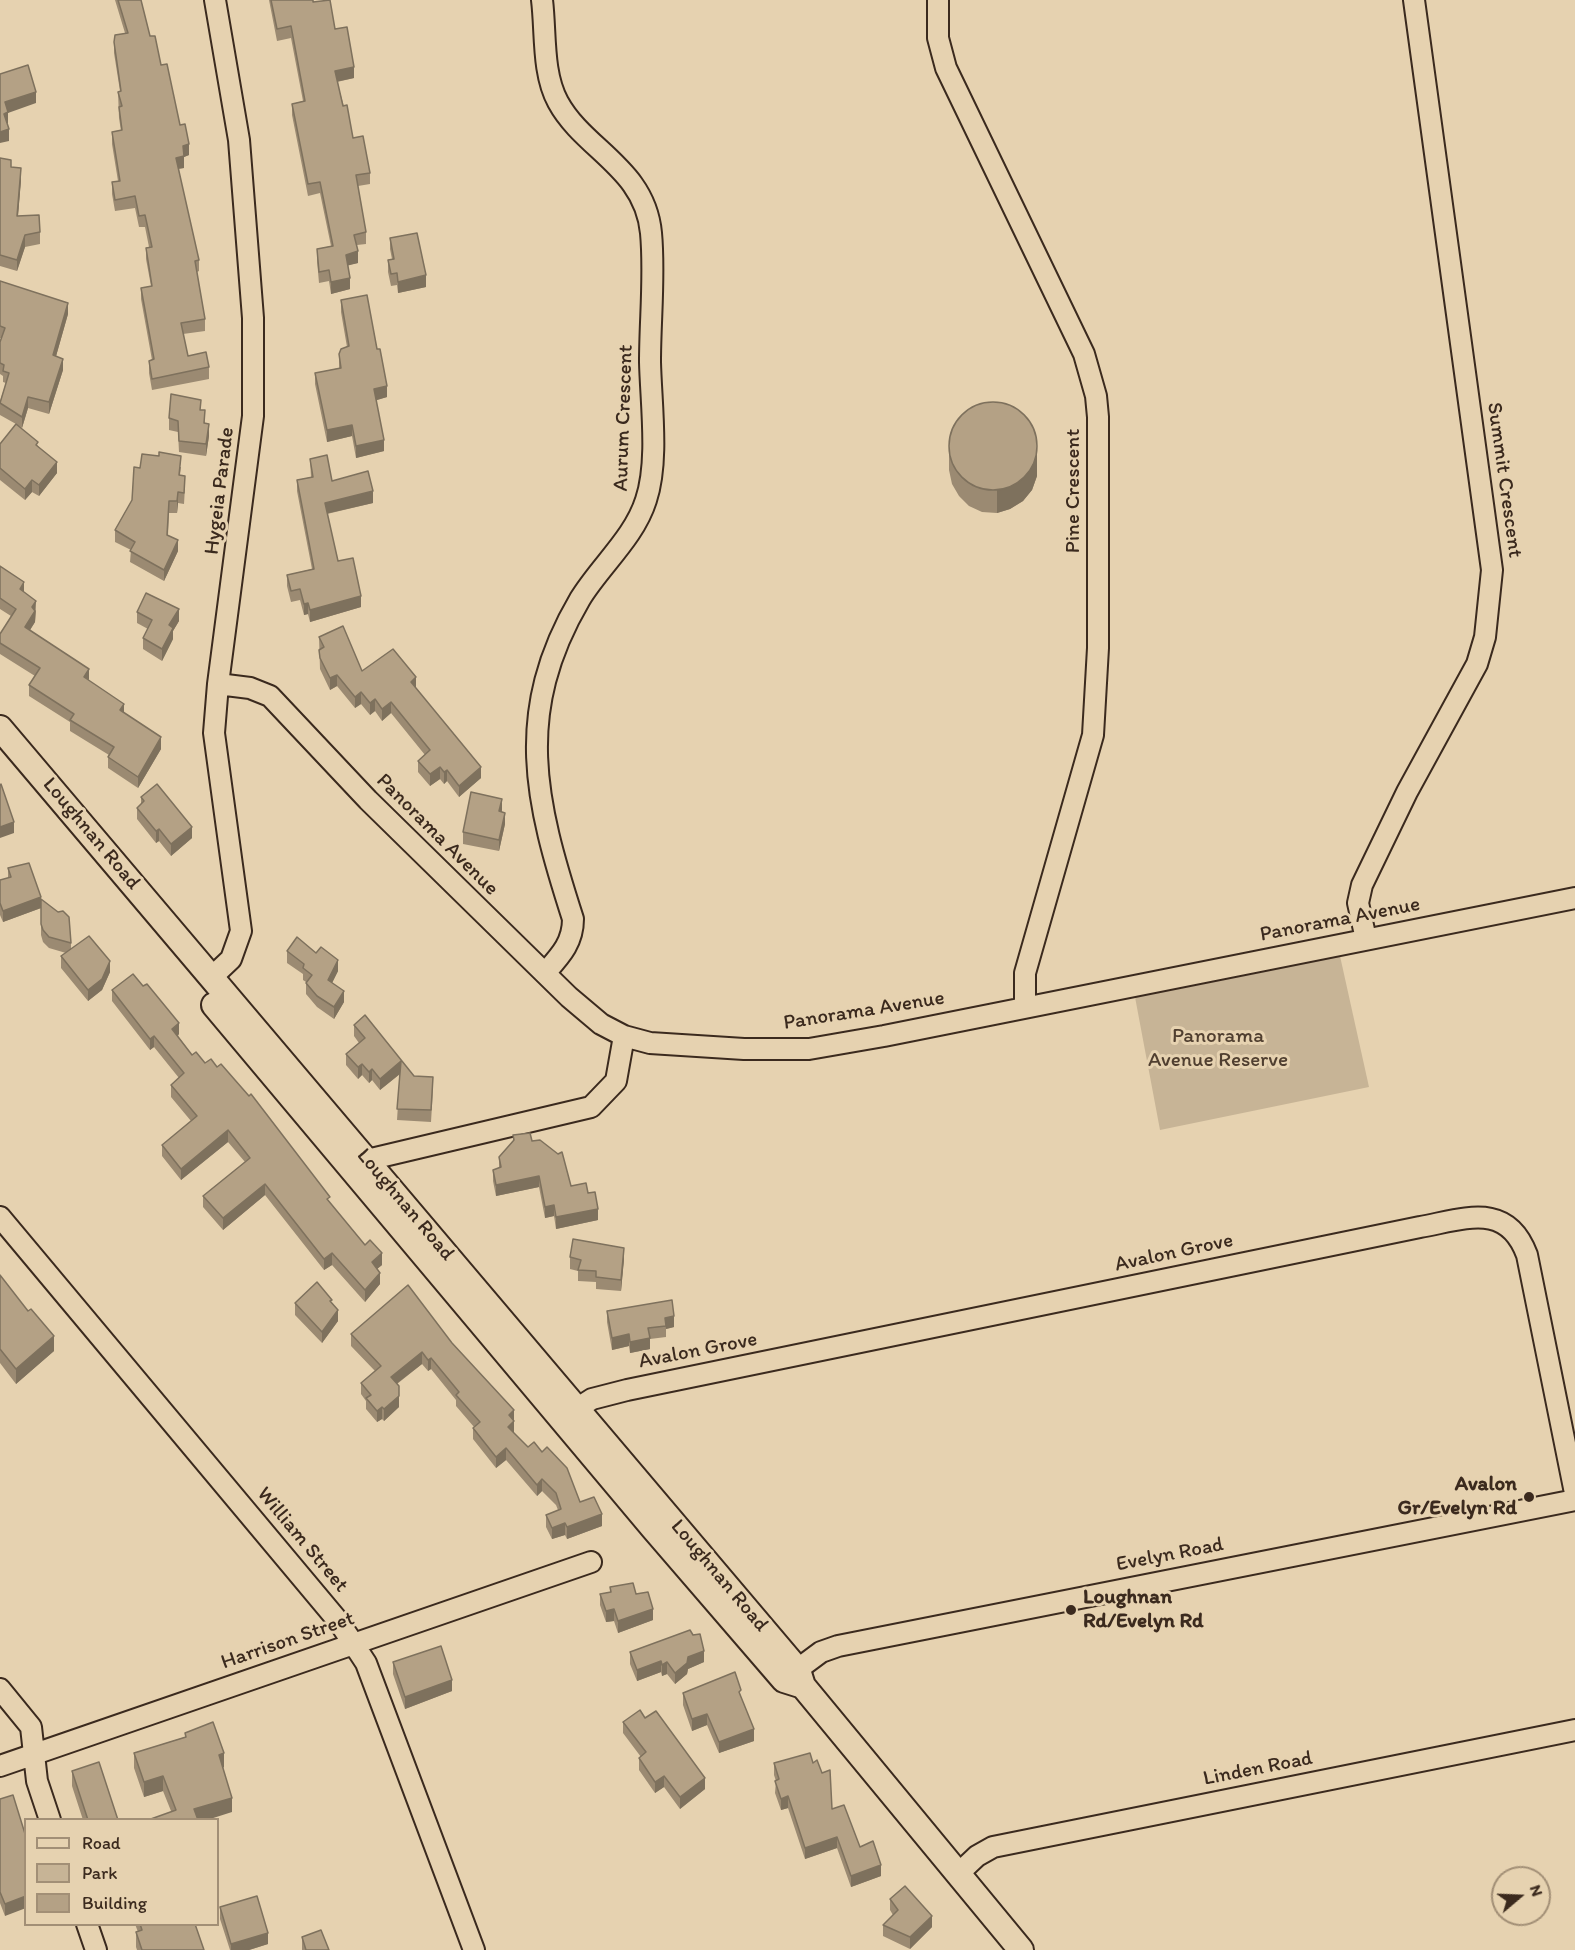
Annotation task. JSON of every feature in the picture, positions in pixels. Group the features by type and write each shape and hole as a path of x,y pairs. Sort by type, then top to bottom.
{"main road":[{"name":"Loughnan Road","path":"0,728 578,1408 795,1679 958,1873 1009,1947"},
{"name":"Loughnan Road","path":"0,751 653,1528 795,1679"}],"street":[{"name":"Hygeia Parade","path":"212,977 231,958 241,931 214,733 218,684 253,416 253,318 239,140 215,0"},
{"name":"Aurum Crescent","path":"542,0 551,88 568,117 624,173 638,193 651,231 652,455 646,501 637,521 582,597 563,631 538,708 537,768 542,813 573,918 573,932 568,946 545,974"},
{"name":"Pine Crescent","path":"938,0 938,38 946,68 1084,354 1096,396 1098,417 1098,648 1093,735 1025,973 1025,1007"},
{"name":"Summit Crescent","path":"1366,939 1358,903 1362,885 1407,792 1477,664 1485,638 1492,570 1414,0"},
{"name":"Panorama Avenue","path":"218,684 250,688 270,696 368,800 545,974 601,1024 624,1036 662,1044 744,1049 809,1049 1575,898"},
{"path":"367,1160 591,1107 616,1081 624,1036"},
{"name":"William Street","path":"0,1217 339,1622 354,1644 366,1663 474,1950"},
{"name":"Avalon Grove","path":"578,1408 592,1399 627,1390 1327,1246 1475,1217 1486,1217 1508,1225 1522,1242 1527,1255 1575,1493"},
{"name":"Evelyn Road","path":"795,1679 820,1652 838,1646 1575,1500"},
{"name":"Harrison Street","path":"0,1766 591,1562"},
{"path":"0,1689 31,1727 37,1781 49,1818"},
{"name":"Linden Road","path":"958,1873 977,1856 993,1847 1575,1730"},
{"path":"88,1926 96,1950"}],"green space":[{"name":"Panorama Avenue Reserve","path":"1340,956 1369,1087 1160,1130 1135,997"}],"building":[{"path":"118,0 141,0 150,36 155,36 161,65 167,64 180,125 185,124 189,144 183,146 184,156 176,158 199,260 195,261 205,319 181,323 188,356 206,352 209,367 152,379 149,361 154,359 141,288 152,286 146,248 152,247 145,215 139,216 135,196 115,200 112,182 120,181 112,132 122,130 119,107 122,106 118,92 121,91 114,42 115,35 128,33"},
{"path":"271,0 313,0 313,2 330,0 335,29 347,27 354,67 335,71 343,106 347,105 353,138 363,136 370,173 356,175 366,232 354,235 358,251 346,255 350,278 331,282 329,270 319,272 317,249 333,246 320,182 308,184 292,104 305,101 291,26 277,29"},
{"path":"28,65 36,92 5,102 8,112 4,114 9,129 0,132 0,74"},
{"path":"0,158 11,160 11,167 21,168 17,216 39,215 40,232 25,235 17,260 0,255"},
{"path":"417,233 426,275 398,282 397,273 391,274 388,260 394,259 390,238"},
{"path":"0,281 68,303 53,355 63,359 49,402 28,397 22,417 0,403 9,373 3,371 4,365 0,363 0,342 5,328 0,326"},
{"path":"367,295 377,349 380,349 387,386 374,389 384,440 356,446 352,425 327,430 315,373 341,368 339,354 341,349 349,346 341,300"},
{"path":"171,394 201,400 200,410 205,410 204,423 209,424 206,444 179,441 178,421 169,418"},
{"path":"993,402 1010,406 1024,415 1033,429 1037,446 1033,463 1024,477 1010,486 993,490 976,486 962,477 953,463 949,446 953,429 962,415 976,406"},
{"path":"16,424 38,442 36,445 57,462 39,485 32,480 25,489 0,468 0,444"},
{"path":"159,452 181,456 179,475 185,476 184,493 178,492 177,501 169,501 167,535 178,540 164,570 130,551 135,542 115,530 132,500 134,467 140,468 142,454 159,456"},
{"path":"327,455 332,481 368,471 373,491 325,503 338,561 353,558 361,596 310,610 308,603 304,604 300,589 291,591 287,575 314,569 297,480 313,477 310,459"},
{"path":"0,566 24,582 20,589 36,601 32,607 35,611 25,627 89,669 84,677 124,704 120,710 161,737 138,777 108,757 114,747 70,720 74,714 29,685 40,668 0,643 0,634 16,609 0,598"},
{"path":"146,593 179,609 169,625 173,628 162,649 143,638 152,620 137,612"},
{"path":"343,626 362,671 393,649 416,677 411,682 481,767 459,786 447,770 444,772 440,767 430,774 418,761 430,750 391,702 382,709 375,699 370,703 361,692 355,697 337,675 330,678 320,658 319,650 324,647 319,637"},
{"path":"157,784 192,827 171,844 159,829 156,831 137,808 144,801 141,797"},
{"path":"0,785 14,822 0,827"},
{"path":"471,792 502,799 499,811 505,813 499,840 463,832"},
{"path":"29,863 41,897 3,911 0,903 0,880 11,877 8,868"},
{"path":"41,899 58,912 63,911 69,917 71,943 49,937 43,930"},
{"path":"89,936 110,961 102,979 88,990 61,956"},
{"path":"297,937 316,953 321,947 338,960 328,980 344,991 334,1007 317,996 306,983 312,975 303,968 304,964 287,951"},
{"path":"133,974 143,986 147,984 179,1023 172,1029 192,1055 196,1052 205,1063 211,1059 217,1067 221,1064 249,1096 251,1094 330,1197 327,1199 365,1245 370,1240 382,1253 372,1262 380,1273 365,1290 332,1253 324,1259 265,1184 223,1218 203,1196 250,1158 228,1130 181,1169 162,1145 197,1116 171,1085 184,1073 154,1036 150,1039 112,990"},
{"path":"365,1015 414,1076 433,1077 431,1110 397,1109 401,1061 380,1079 372,1069 369,1072 362,1064 358,1067 346,1054 365,1038 354,1025"},
{"path":"530,1133 532,1141 540,1140 558,1154 562,1152 571,1186 586,1183 588,1193 595,1192 598,1209 556,1217 554,1205 545,1207 539,1176 496,1185 493,1170 501,1167 499,1157 514,1140 513,1135"},
{"path":"573,1239 624,1248 621,1280 596,1277 596,1271 578,1270 581,1260 570,1257"},
{"path":"0,1275 28,1311 31,1309 54,1336 16,1369 0,1349"},
{"path":"317,1282 338,1310 322,1332 295,1303"},
{"path":"408,1285 452,1343 514,1410 509,1415 514,1421 508,1427 528,1447 534,1442 542,1452 547,1447 567,1468 580,1502 594,1497 602,1514 567,1527 565,1523 552,1528 546,1515 561,1509 556,1493 542,1479 537,1485 506,1448 496,1457 473,1428 480,1422 456,1395 459,1392 431,1358 428,1360 422,1352 391,1377 399,1386 399,1396 384,1409 382,1407 377,1411 366,1398 371,1395 361,1383 381,1366 351,1334"},
{"path":"672,1300 674,1316 665,1318 666,1326 648,1328 650,1338 630,1342 629,1334 612,1338 607,1311"},
{"path":"633,1583 636,1594 648,1592 653,1609 618,1621 614,1609 606,1611 600,1594 611,1592 610,1587"},
{"path":"690,1630 693,1635 700,1634 704,1651 688,1657 687,1663 675,1673 667,1662 662,1665 661,1661 637,1670 630,1652"},
{"path":"441,1646 452,1680 405,1697 393,1662"},
{"path":"735,1672 741,1690 739,1692 754,1729 719,1742 707,1714 692,1719 683,1693"},
{"path":"640,1710 645,1718 656,1711 705,1778 680,1797 664,1776 655,1782 639,1758 646,1752 623,1722"},
{"path":"213,1722 224,1753 219,1755 232,1798 194,1809 197,1818 154,1818 176,1810 163,1776 144,1782 134,1753 186,1737 185,1733"},
{"path":"810,1753 813,1763 817,1760 822,1773 830,1770 832,1809 844,1805 860,1847 873,1841 881,1865 851,1876 837,1837 805,1848 788,1796 781,1799 775,1781 779,1779 774,1763"},
{"path":"99,1762 117,1818 87,1818 72,1771"},
{"path":"13,1795 24,1831 24,1897 5,1904 0,1892 0,1799"},
{"path":"905,1886 932,1916 910,1937 883,1925 898,1910 890,1899"},
{"path":"257,1896 268,1933 231,1944 220,1907"},
{"path":"141,1926 196,1926 204,1950 142,1950 136,1932 142,1930"},
{"path":"321,1930 329,1950 306,1950 302,1937"}],"place":[{"name":"Avalon Gr/Evelyn Rd","path":"1529,1497"},
{"name":"Loughnan Rd/Evelyn Rd","path":"1071,1610"}]}
